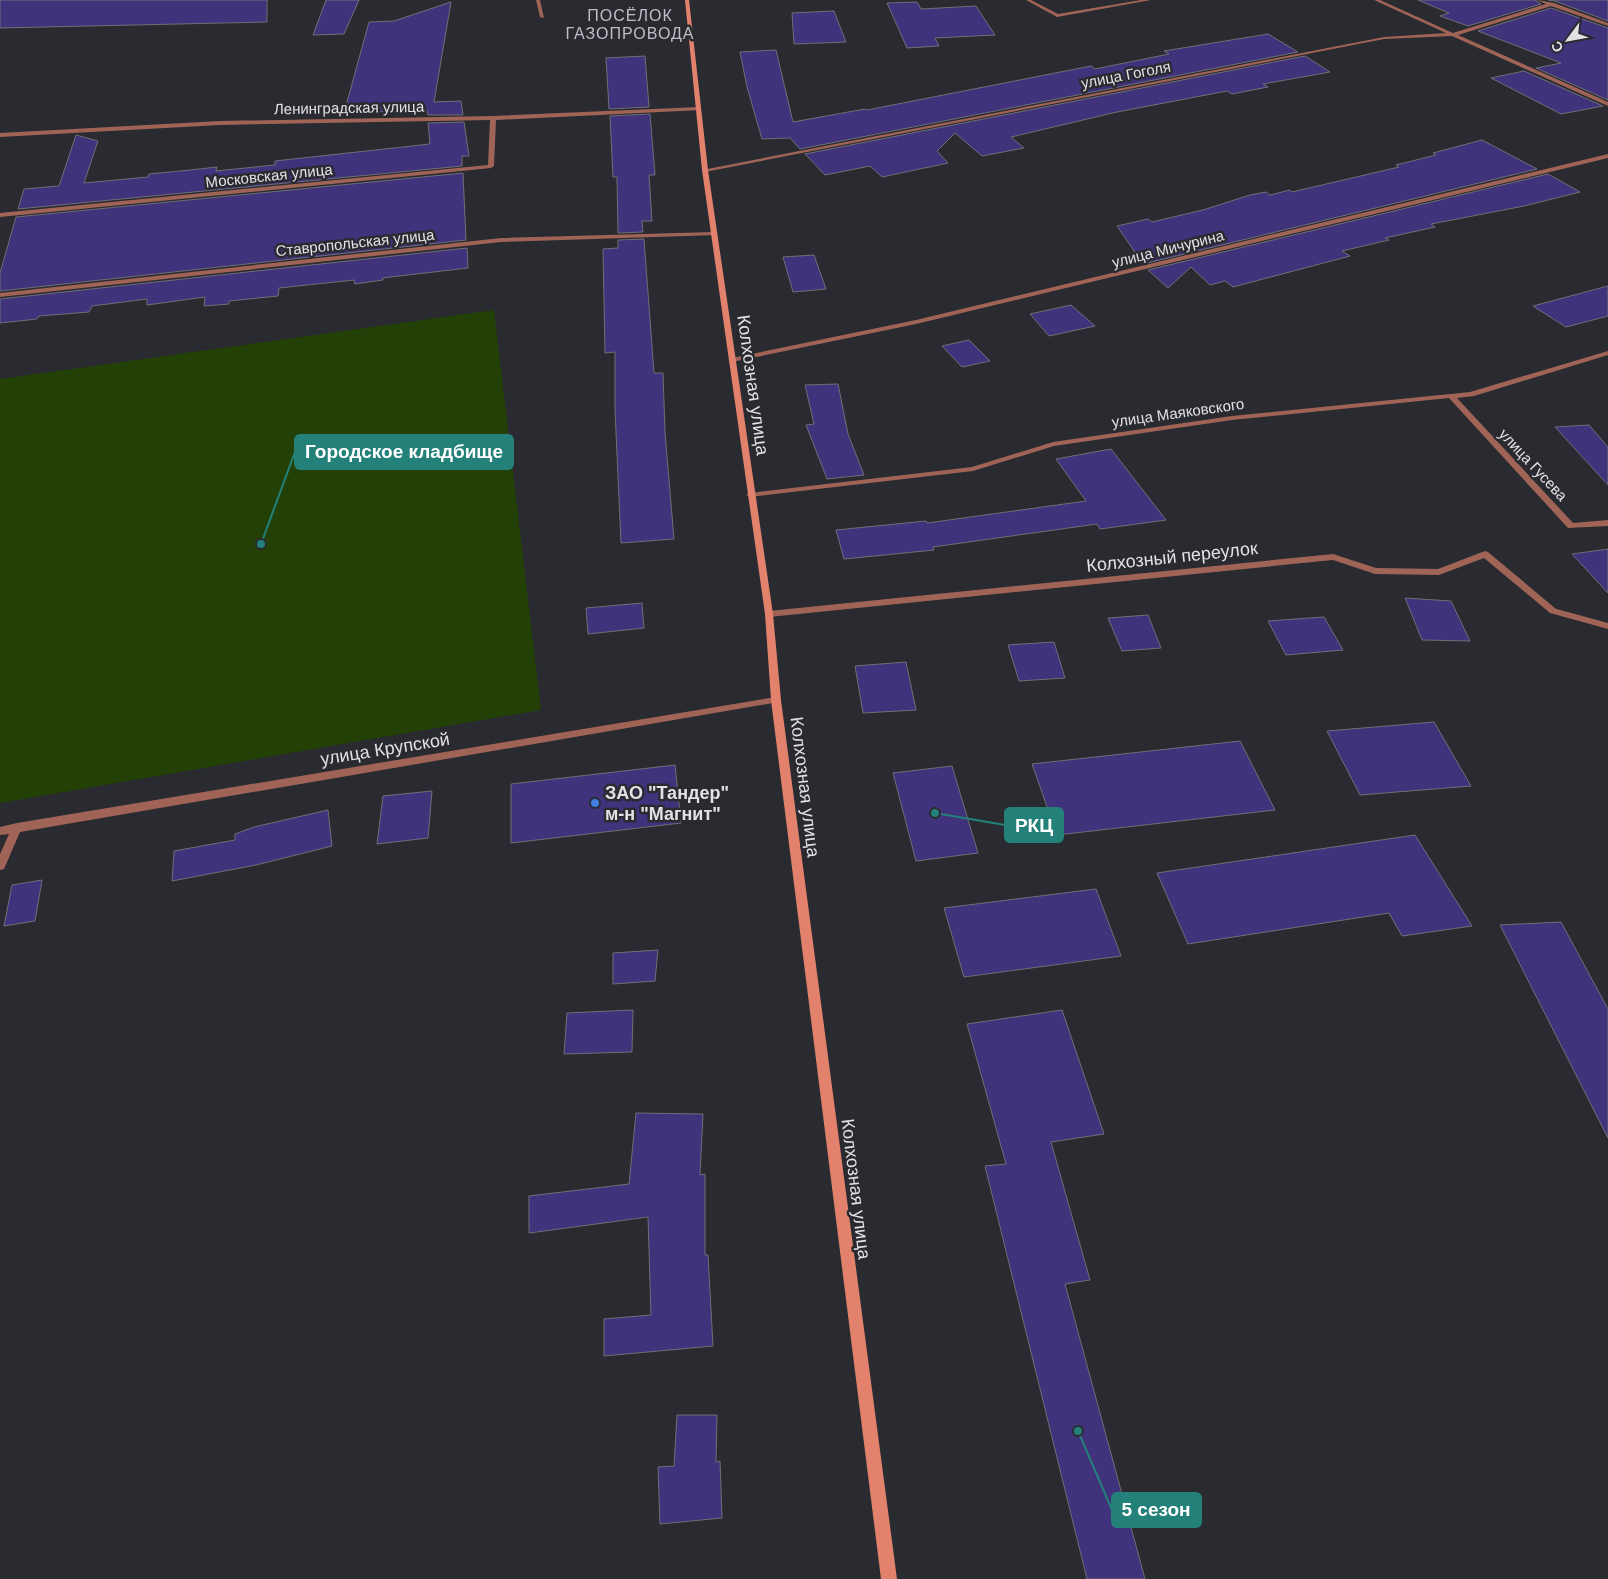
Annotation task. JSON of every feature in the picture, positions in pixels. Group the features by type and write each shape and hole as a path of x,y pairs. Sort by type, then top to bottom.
{"main road":[{"name":"Колхозная улица","path":"686,0 705,170 750,496 769,614 776,700 889,1579"}],"street":[{"path":"538,0 542,17"},
{"path":"1028,0 1057,16 1149,0"},
{"path":"1376,0 1608,104"},
{"path":"1539,0 1608,25"},
{"name":"улица Гоголя","path":"705,170 1384,38 1455,34 1552,4"},
{"name":"Ленинградская улица","path":"0,135 220,124 493,118 699,109"},
{"name":"Московская улица","path":"0,216 491,166 493,118"},
{"name":"улица Мичурина","path":"732,360 916,322 1608,156"},
{"name":"Ставропольская улица","path":"0,295 501,240 714,234"},
{"name":"улица Маяковского","path":"750,496 972,469 1052,444 1232,418 1471,394 1608,353"},
{"name":"улица Гусева","path":"1451,396 1571,526 1608,523"},
{"name":"Колхозный переулок","path":"769,614 1333,557 1375,571 1439,572 1485,554 1553,611 1608,626"},
{"name":"улица Крупской","path":"0,831 776,700"},
{"path":"0,866 17,827"}],"green space":[{"path":"494,310 541,710 0,803 0,379"}],"building":[{"path":"0,0 267,0 267,22 0,28"},
{"path":"326,0 359,0 344,34 313,35"},
{"path":"1418,0 1535,0 1541,4 1468,26 1440,16 1449,13"},
{"path":"1548,0 1608,0 1608,21 1555,1"},
{"path":"451,2 434,102 461,101 463,115 428,115 427,110 344,113 369,22 394,21"},
{"path":"917,2 921,9 976,6 995,35 935,38 939,46 907,48 887,3"},
{"path":"1551,8 1608,28 1608,100 1536,68 1561,63 1478,31"},
{"path":"834,11 846,42 794,44 792,13"},
{"path":"1268,34 1298,52 800,149 790,138 762,139 747,87 740,52 776,50 793,122 867,110 1091,66 1095,69 1169,54 1164,51"},
{"path":"645,56 649,107 609,109 606,58"},
{"path":"1305,56 1330,72 1263,84 1268,87 1232,94 1227,91 1117,112 1011,137 1024,148 982,156 955,133 937,151 948,163 882,177 870,166 825,175 805,154"},
{"path":"1524,71 1603,106 1561,114 1491,78"},
{"path":"650,114 655,175 649,175 652,221 642,221 643,232 618,233 617,177 613,177 610,116"},
{"path":"464,122 469,156 462,156 462,166 18,209 24,189 59,186 76,135 98,141 84,183 148,177 149,174 217,167 216,171 275,165 275,161 430,144 428,123"},
{"path":"1482,140 1537,169 1143,264 1117,226 1148,219 1152,222 1203,210 1250,195 1266,192 1270,195 1290,190 1292,192 1399,167 1396,165 1436,155 1433,153"},
{"path":"463,173 466,240 0,291 0,273 16,217"},
{"path":"1548,174 1580,192 1524,206 1431,224 1435,227 1385,238 1389,240 1342,251 1350,256 1233,287 1225,281 1210,285 1191,267 1168,288 1148,270"},
{"path":"644,239 654,373 663,373 665,432 674,539 621,543 615,410 615,352 605,353 603,249 618,248 618,240"},
{"path":"467,248 468,268 382,278 383,280 355,284 354,280 279,288 278,296 229,301 229,304 204,306 205,297 147,305 147,299 92,306 89,312 39,316 37,319 0,323 0,299"},
{"path":"814,255 826,289 793,292 783,257"},
{"path":"1608,286 1608,316 1566,327 1533,306"},
{"path":"1071,305 1095,326 1049,336 1030,314"},
{"path":"969,340 990,361 962,367 942,346"},
{"path":"838,384 848,434 864,475 827,479 806,425 814,424 805,385"},
{"path":"1589,425 1608,447 1608,485 1555,427"},
{"path":"1111,449 1166,520 1100,529 1097,524 933,547 934,550 844,559 836,530 926,521 927,523 1086,501 1056,459"},
{"path":"1608,549 1608,593 1572,554"},
{"path":"1405,598 1451,601 1470,641 1422,640"},
{"path":"642,603 644,628 588,634 586,608"},
{"path":"1148,615 1161,648 1122,651 1108,618"},
{"path":"1324,617 1343,650 1286,655 1268,621"},
{"path":"1054,642 1065,678 1019,681 1008,645"},
{"path":"906,662 916,710 863,713 855,666"},
{"path":"1434,722 1471,786 1360,795 1327,731"},
{"path":"1240,741 1275,810 1057,835 1032,764"},
{"name":"ЗАО \"Тандер\" м-н \"Магнит\"","path":"675,765 681,823 511,843 511,784"},
{"path":"952,766 978,853 916,861 893,773"},
{"path":"432,791 428,838 377,844 383,796"},
{"path":"328,810 332,846 256,865 172,881 174,851 235,840 235,834 254,827"},
{"path":"1415,835 1472,926 1402,936 1389,913 1188,944 1157,873"},
{"path":"42,880 35,921 4,926 12,885"},
{"path":"1096,889 1121,956 964,977 944,908"},
{"path":"1561,922 1608,1009 1608,1138 1500,925"},
{"path":"658,950 655,981 613,984 613,953"},
{"path":"633,1010 632,1052 564,1054 567,1013"},
{"path":"1062,1010 1104,1134 1051,1142 1090,1280 1065,1284 1145,1579 1087,1579 985,1166 1006,1164 967,1024"},
{"path":"636,1113 703,1114 700,1175 705,1174 705,1255 708,1255 713,1346 604,1356 604,1319 651,1315 648,1217 529,1233 529,1196 629,1184"},
{"path":"677,1415 717,1415 716,1462 720,1461 722,1518 660,1524 658,1467 674,1466"}],"place":[{"name":"Городское кладбище","path":"261,544"},
{"name":"ЗАО \"Тандер\" м-н \"Магнит\"","path":"595,803"},
{"name":"РКЦ","path":"935,813"},
{"name":"5 сезон","path":"1078,1431"}],"district":[{"name":"ПОСЁЛОК ГАЗОПРОВОДА","path":"630,24"}]}
